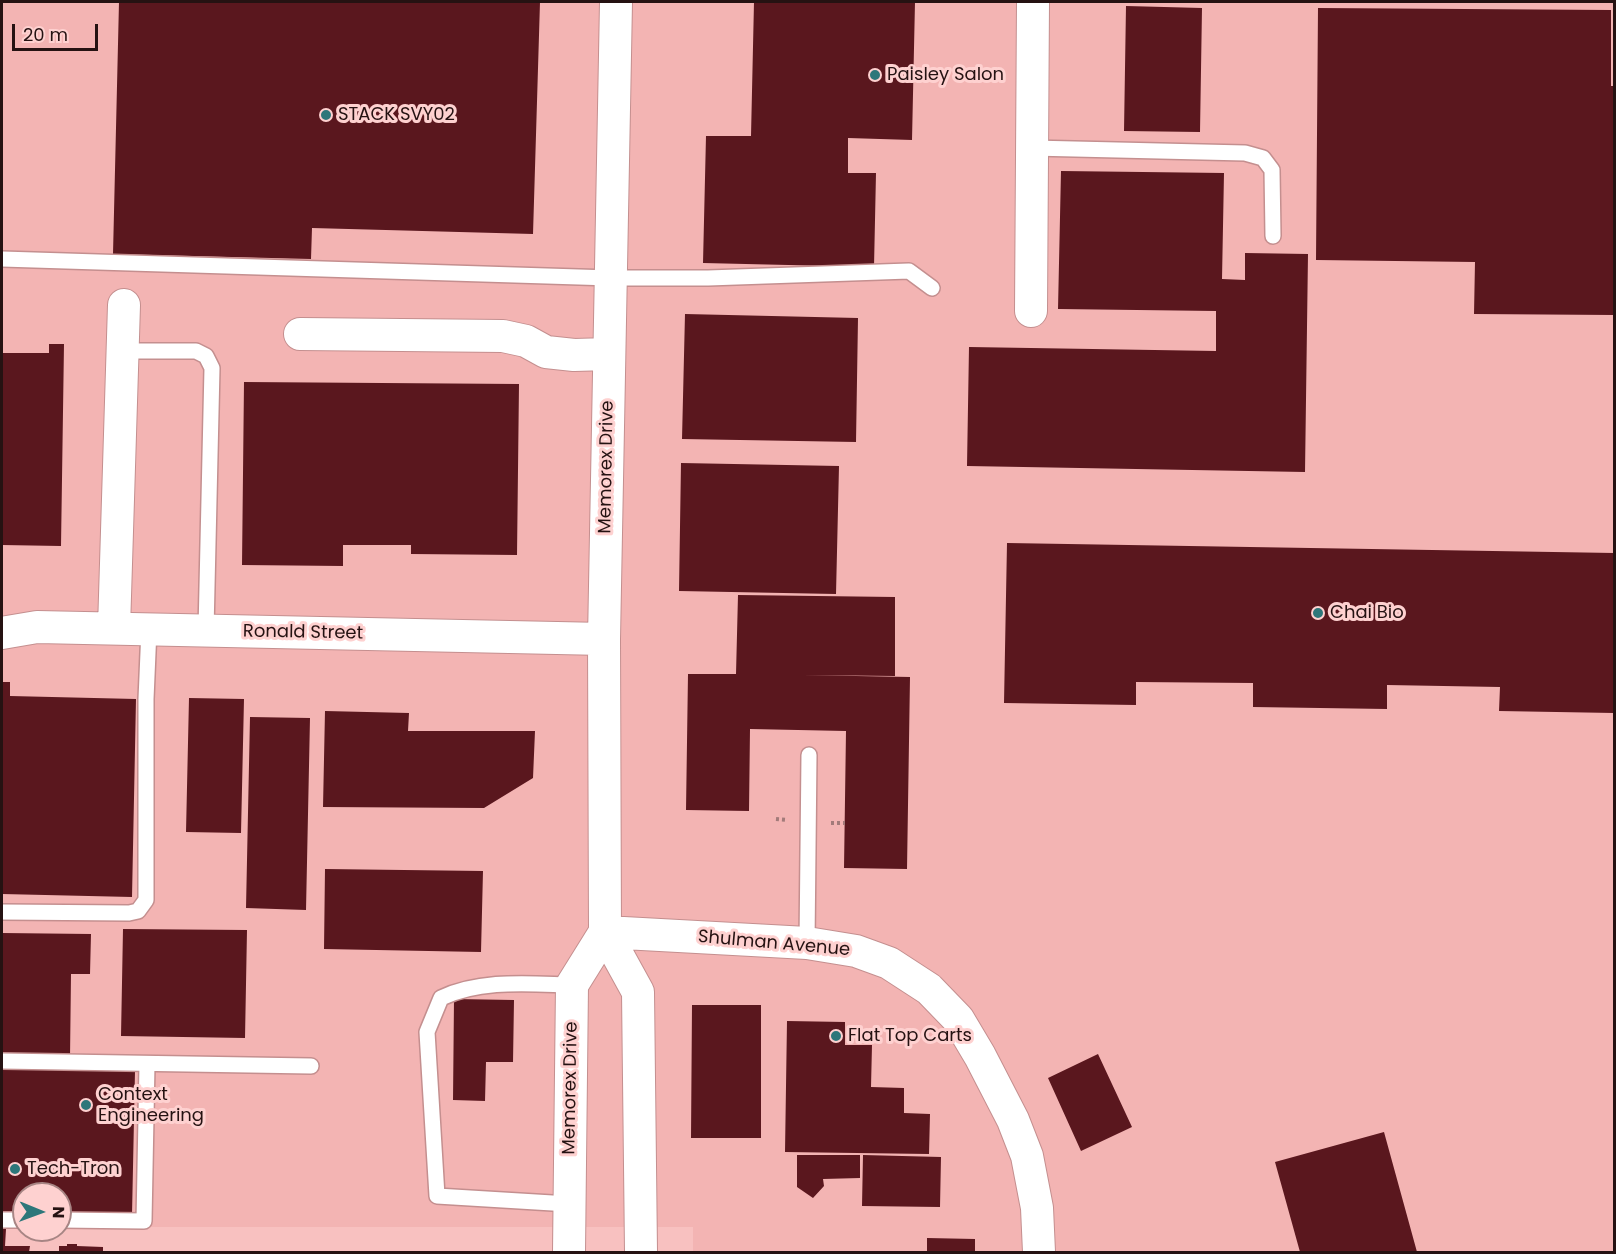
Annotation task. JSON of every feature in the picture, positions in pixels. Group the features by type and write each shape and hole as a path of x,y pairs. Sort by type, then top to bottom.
{"street":[{"name":"Memorex Drive","path":"616,2 604,639 604,932 638,992 641,1252"},
{"path":"1032,310 1033,2"},
{"path":"114,628 124,305"},
{"path":"300,334 503,336 526,341 546,352 574,355 609,354"},
{"name":"Ronald Street","path":"2,633 36,627 604,639"},
{"path":"572,985 604,932"},
{"name":"Shulman Avenue","path":"604,932 807,943 856,951 889,963 929,988 958,1019 1013,1120 1027,1156 1037,1208 1039,1252"},
{"name":"Memorex Drive","path":"569,1252 572,985"}],"lane":[{"path":"1032,148 1245,153 1263,158 1272,170 1273,236"},
{"path":"2,259 611,278 720,278 909,271 932,288"},
{"path":"122,351 196,351 206,356 212,368 206,630"},
{"path":"2,912 129,913 138,911 146,900 146,699 149,629"},
{"path":"807,943 809,755"},
{"path":"569,1204 437,1196 427,1032 441,998 458,990 512,984 572,985"},
{"path":"2,1061 311,1066"},
{"path":"72,1220 144,1221 147,1064"}],"shaded area":[{"path":"2,2 1614,2 1614,1252 693,1252 693,1227 72,1227 72,1182 12,1182 12,1227 2,1227"}],"building":[{"name":"STACK SVY02","path":"119,2 540,2 533,234 312,228 311,259 113,254"},
{"path":"754,2 915,2 912,140 848,138 848,173 876,173 874,267 703,263 706,136 751,136"},
{"path":"1126,6 1202,8 1200,132 1124,131"},
{"path":"1318,8 1611,10 1611,86 1614,86 1614,315 1474,314 1475,262 1316,260"},
{"path":"1061,171 1224,173 1222,279 1245,280 1245,253 1308,254 1305,472 967,466 969,347 1216,351 1216,311 1058,309"},
{"path":"685,314 858,318 856,442 682,439"},
{"path":"49,344 64,344 61,546 2,545 2,353 49,353"},
{"path":"244,382 519,384 517,555 411,554 411,545 343,545 343,566 242,565"},
{"path":"681,463 839,466 836,594 679,591"},
{"path":"1007,543 1614,553 1614,713 1499,711 1500,687 1387,685 1387,709 1253,707 1253,683 1136,682 1136,705 1004,703"},
{"path":"738,595 895,597 895,676 802,675 910,677 907,869 844,868 846,731 750,729 749,811 686,810 688,674 736,674"},
{"path":"2,682 10,682 10,696 136,699 132,897 2,894"},
{"path":"189,698 244,699 241,833 186,832"},
{"path":"325,711 409,713 408,731 535,731 533,778 484,808 323,807"},
{"path":"250,717 310,718 306,910 246,908"},
{"path":"325,869 483,871 481,952 324,949"},
{"path":"123,929 247,930 245,1038 121,1036"},
{"path":"2,933 91,934 90,974 71,974 70,1058 2,1057"},
{"path":"454,999 514,1000 513,1062 486,1062 485,1101 453,1100"},
{"path":"692,1005 761,1005 761,1138 691,1138"},
{"path":"787,1021 845,1022 845,1045 872,1045 871,1087 904,1088 904,1113 930,1114 929,1154 785,1152"},
{"path":"1098,1054 1132,1127 1081,1151 1048,1078"},
{"path":"2,1068 135,1071 132,1215 72,1213 72,1182 12,1182 12,1212 2,1212"},
{"path":"1384,1132 1417,1252 1300,1252 1275,1162"},
{"path":"797,1155 860,1155 860,1178 823,1179 824,1186 813,1198 797,1187"},
{"path":"863,1155 941,1157 940,1207 862,1206"},
{"path":"2,1229 6,1229 5,1246 30,1246 29,1252 2,1252"},
{"path":"927,1238 975,1239 975,1252 927,1252"},
{"path":"67,1244 103,1247 103,1252 59,1252 59,1246 67,1246"}],"place":[{"name":"Paisley Salon","path":"875,75"},
{"name":"STACK SVY02","path":"326,115"},
{"name":"Chai Bio","path":"1318,613"},
{"name":"Flat Top Carts","path":"836,1036"},
{"name":"Context Engineering","path":"86,1105"},
{"name":"Tech-Tron","path":"15,1169"}]}
